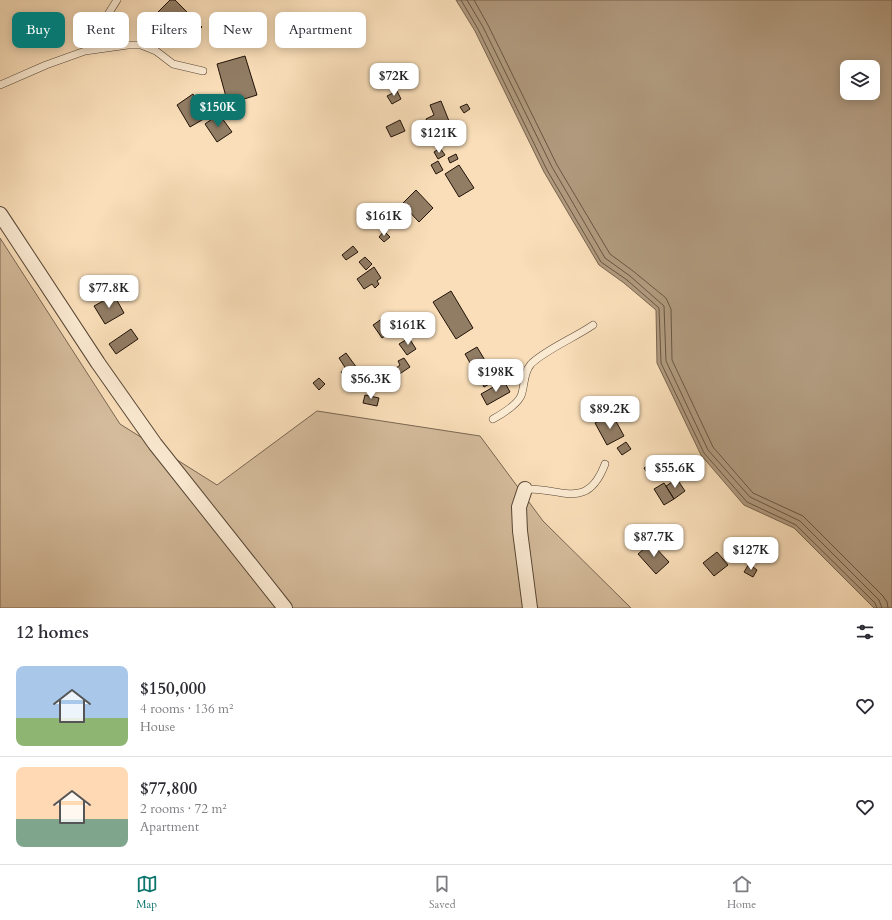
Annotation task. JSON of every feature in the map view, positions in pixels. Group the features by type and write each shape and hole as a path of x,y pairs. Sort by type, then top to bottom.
{"street":[{"path":"0,214 98,363 155,444 285,608"},
{"path":"525,489 519,507 520,531 530,608"}],"lane":[{"path":"85,52 117,0"},
{"path":"0,85 46,65 85,52 128,45 141,45 156,51 173,64 203,71"},
{"path":"492,419 516,403 521,395 526,372 531,364 544,354 579,335 593,325"},
{"path":"525,489 539,488 568,494 582,494 591,487 602,474 605,464"}],"shaded area":[{"path":"0,238 120,424 217,485 317,411 480,436 543,521 631,608 0,608"}],"water":[{"path":"456,0 892,0 892,608 874,608 794,528 744,505 701,455 657,363 656,310 624,283 599,265 544,172 475,31"}],"building":[{"path":"170,0 175,0 187,12 158,12"},
{"path":"245,56 257,95 228,104 217,64"},
{"path":"397,91 401,99 392,104 387,96"},
{"path":"193,94 207,117 190,127 177,105"},
{"path":"441,101 449,121 430,129 426,119 434,115 430,105"},
{"path":"467,104 470,109 464,113 460,107"},
{"path":"219,114 232,132 217,142 205,124"},
{"path":"400,120 405,131 391,137 386,127"},
{"path":"440,148 445,155 438,159 434,152"},
{"path":"456,154 458,159 450,163 448,158"},
{"path":"438,161 443,170 436,174 431,165"},
{"path":"459,165 474,188 459,197 445,174"},
{"path":"416,190 433,208 419,222 402,204"},
{"path":"384,231 390,237 384,242 379,237"},
{"path":"353,246 358,252 346,260 342,255"},
{"path":"365,257 372,264 366,270 359,262"},
{"path":"374,267 381,278 377,281 379,284 375,288 372,284 364,289 357,279"},
{"path":"451,291 473,328 456,339 433,302"},
{"path":"114,295 124,313 105,324 94,306"},
{"path":"389,314 398,327 382,338 373,325"},
{"path":"131,329 138,339 116,354 109,344"},
{"path":"409,338 416,349 407,355 399,344"},
{"path":"477,347 486,362 489,360 500,378 484,387 465,354"},
{"path":"346,353 365,379 353,388 341,372 346,369 339,358"},
{"path":"404,358 410,367 398,375 395,369 400,365 398,361"},
{"path":"319,378 325,384 319,390 313,383"},
{"path":"504,381 510,392 487,405 481,394"},
{"path":"365,395 379,398 377,406 363,403"},
{"path":"612,414 624,436 607,445 595,423"},
{"path":"626,442 631,449 622,455 617,448"},
{"path":"651,464 655,471 649,476 644,468"},
{"path":"677,479 685,491 674,499 666,486"},
{"path":"664,483 674,499 664,505 654,489"},
{"path":"651,543 669,562 656,574 638,554"},
{"path":"717,552 728,565 714,576 703,563"},
{"path":"749,564 757,570 753,577 744,572"}]}
